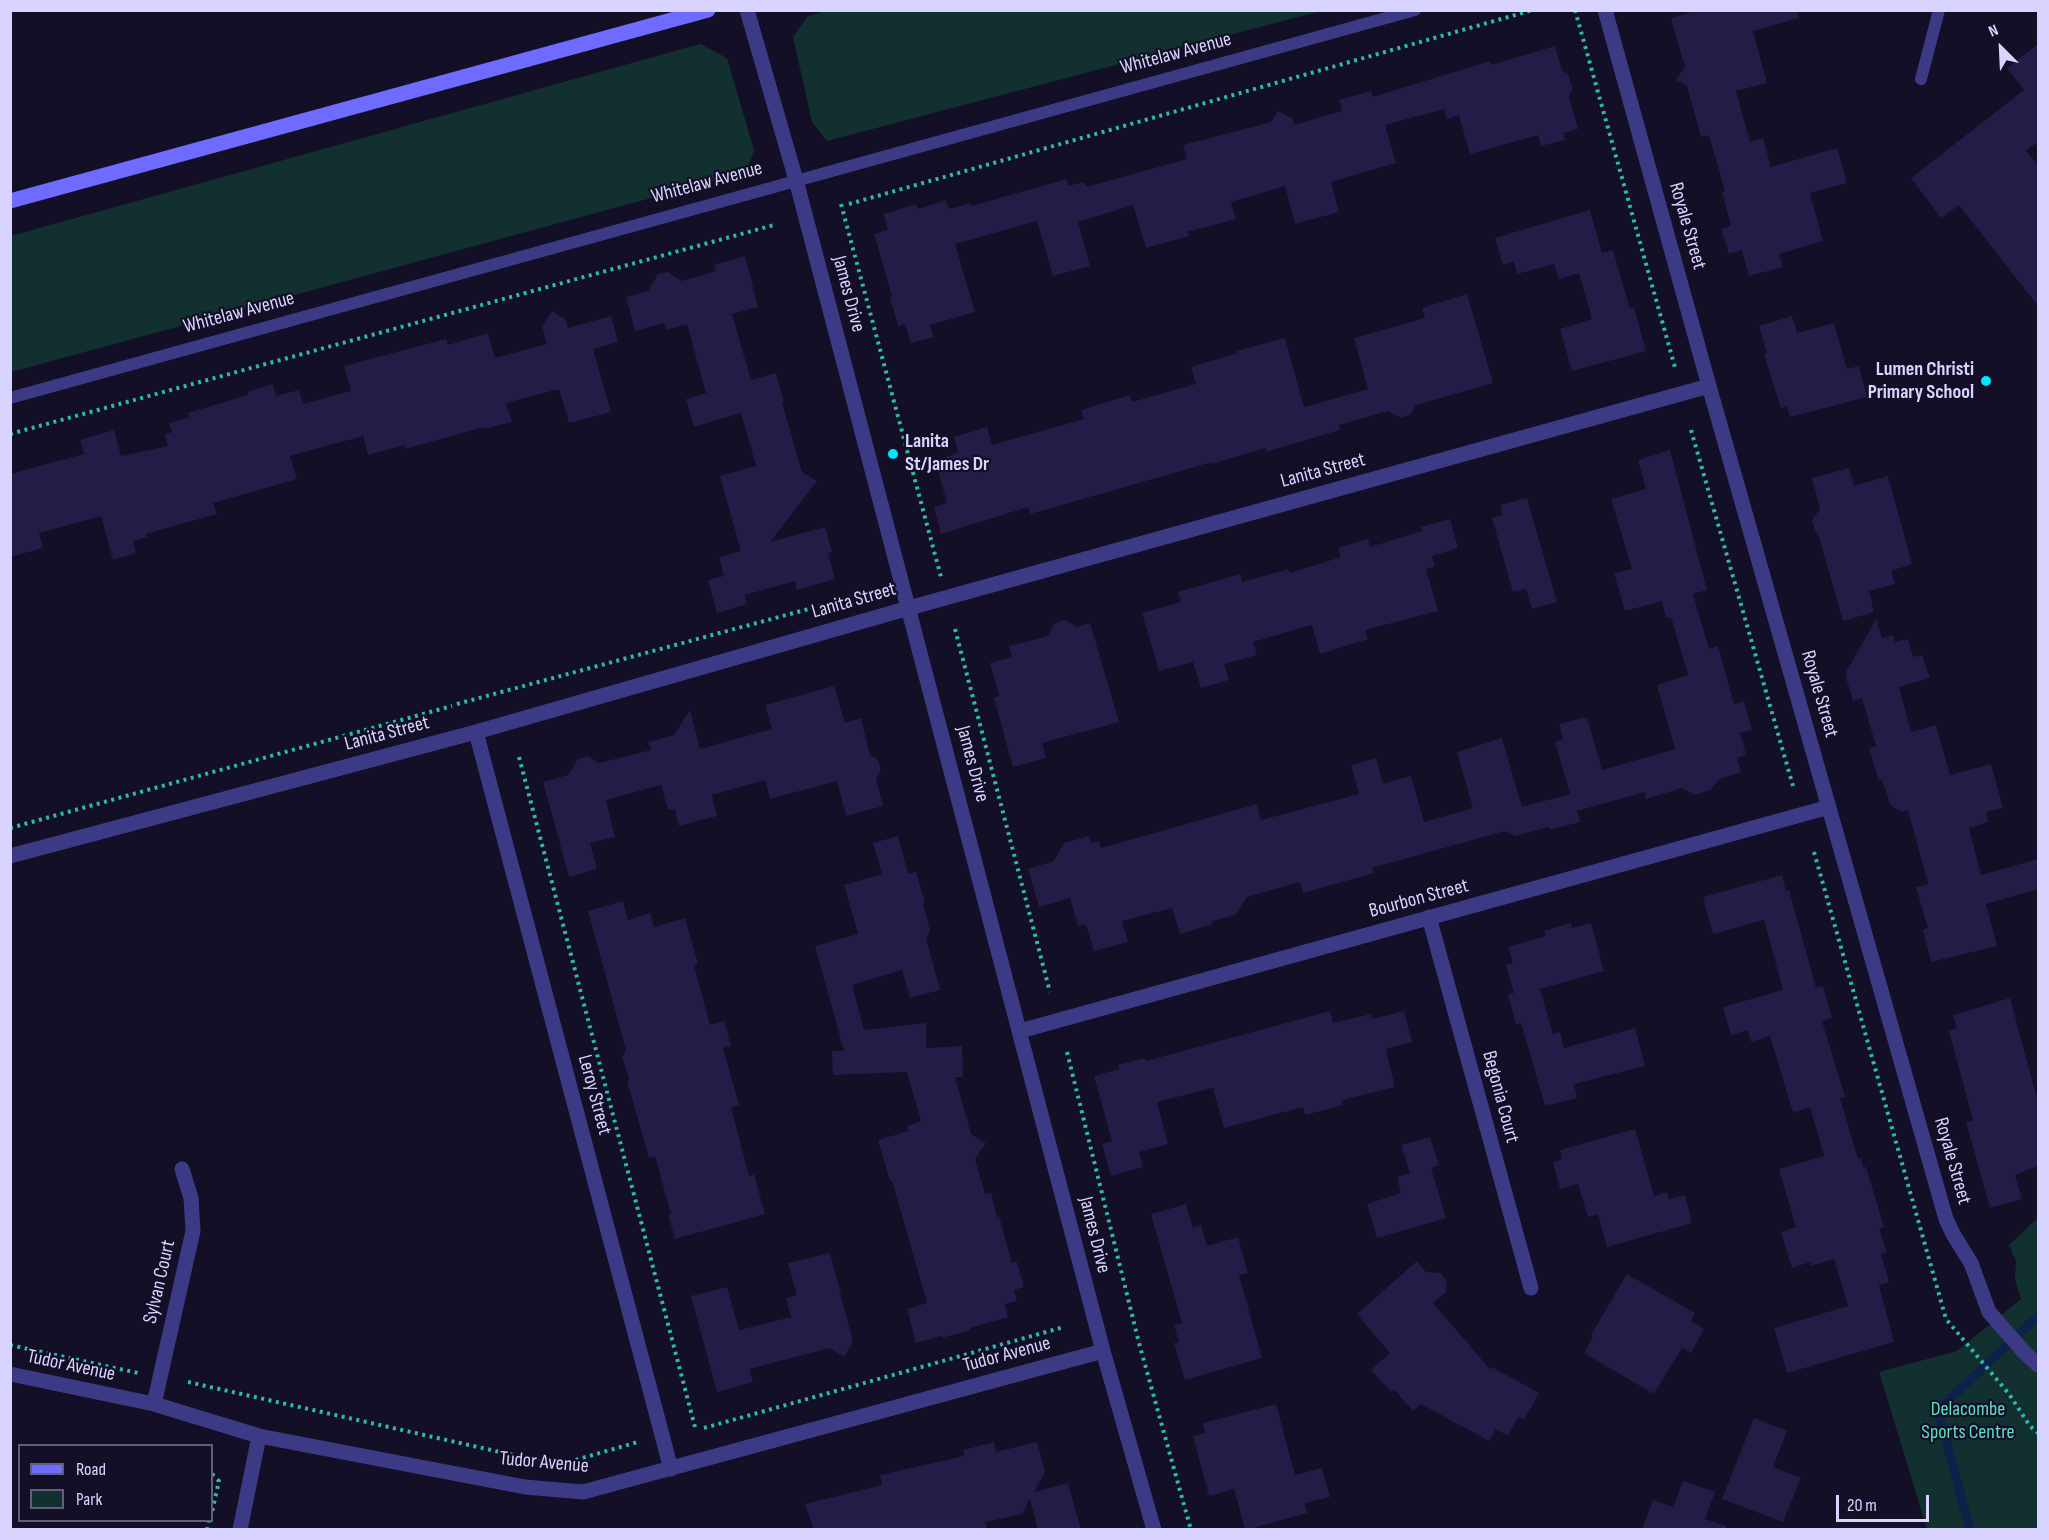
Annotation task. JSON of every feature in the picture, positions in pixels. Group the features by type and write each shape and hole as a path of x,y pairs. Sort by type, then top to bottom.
{"street":[{"path":"10,201 708,10"},
{"name":"James Drive","path":"747,10 796,180 1103,1351 1154,1530"},
{"name":"Royale Street","path":"1605,10 1709,386 1947,1219 1953,1234 1971,1263 1989,1312 2038,1365"},
{"name":"Lanita Street","path":"10,856 476,732 909,608 1709,386"},
{"name":"Leroy Street","path":"476,732 671,1469"},
{"name":"Bourbon Street","path":"1020,1030 1829,807"},
{"name":"Begonia Court","path":"1429,917 1531,1288"},
{"name":"Sylvan Court","path":"154,1404 193,1231 191,1198 182,1169"},
{"name":"Tudor Avenue","path":"10,1374 154,1404 259,1436 525,1487 584,1492 1103,1351"},
{"path":"240,1530 259,1436"}],"lane":[{"name":"Whitelaw Avenue","path":"10,398 1415,10"},
{"path":"1921,79 1939,10"}],"path":[{"path":"849,204 1533,10"},
{"path":"1575,10 1676,371"},
{"path":"841,204 941,578"},
{"path":"10,434 774,225"},
{"path":"1691,430 1793,786"},
{"path":"10,828 874,591"},
{"path":"955,629 1050,992"},
{"path":"519,757 695,1427"},
{"path":"1814,852 1946,1319 2009,1394 2030,1426 2038,1433"},
{"path":"1067,1052 1139,1342 1191,1530"},
{"path":"704,1428 1064,1327"},
{"path":"10,1345 142,1374"},
{"path":"188,1382 558,1465 638,1442"},
{"path":"213,1475 219,1481 213,1508"}],"green space":[{"path":"826,11 1321,11 827,141 812,122 793,37 808,16"},
{"path":"700,44 727,58 754,150 747,172 11,372 11,236"},
{"name":"Delacombe Sports Centre","path":"2038,1218 2038,1529 1927,1529 1879,1372 1957,1351 2021,1299 2015,1279 2016,1261 2009,1245"}],"building":[{"path":"1698,10 1797,10 1799,18 1753,31 1767,83 1736,91 1750,142 1763,138 1771,167 1837,148 1847,183 1810,193 1823,241 1779,254 1783,267 1749,276 1742,250 1729,254 1721,229 1731,226 1722,192 1725,191 1709,135 1701,137 1687,86 1676,80 1685,67 1671,18"},
{"path":"2038,44 2038,142 2026,150 2038,166 2038,306 1959,205 1941,218 1911,178 2024,90 2007,68"},
{"path":"1555,46 1562,70 1568,74 1573,90 1569,96 1578,129 1563,133 1565,140 1541,146 1538,135 1470,154 1459,115 1447,119 1444,109 1385,125 1396,163 1331,182 1339,212 1295,224 1285,186 1231,202 1236,219 1187,232 1189,236 1146,248 1133,205 1078,222 1090,266 1053,276 1037,221 955,244 975,312 930,325 934,337 911,343 905,324 898,326 874,234 888,230 884,214 916,204 918,209 946,200 949,209 971,203 971,206 1067,179 1068,186 1084,182 1086,187 1187,159 1183,145 1271,122 1278,111 1293,119 1294,125 1342,111 1339,100 1371,91 1373,97 1490,61 1491,65"},
{"path":"1590,210 1602,253 1613,250 1630,309 1634,307 1646,351 1572,371 1560,329 1592,319 1579,273 1559,279 1554,264 1517,274 1514,261 1503,265 1495,238"},
{"path":"745,256 758,307 732,314 751,380 776,373 802,472 817,481 770,542 825,527 832,552 828,553 835,579 797,590 795,581 745,595 747,604 717,613 708,580 724,576 719,557 741,551 720,476 756,466 741,413 694,427 686,399 706,393 687,324 666,330 664,323 635,331 626,297 648,291 658,274 668,272 681,281 716,271 714,265"},
{"path":"1467,294 1493,383 1416,405 1411,414 1401,418 1388,411 1339,425 1340,430 1266,452 1265,448 1030,514 1028,507 941,534 934,507 947,503 935,460 958,453 954,437 987,427 992,445 1084,419 1081,410 1130,395 1132,402 1196,384 1191,367 1285,338 1304,407 1368,389 1354,338 1425,318 1422,308"},
{"path":"552,311 566,320 568,328 611,316 618,342 593,349 611,412 569,423 559,389 506,403 512,422 484,429 484,427 405,449 404,445 368,455 363,436 290,456 297,479 213,503 217,514 146,534 147,537 133,541 136,553 113,560 101,516 39,533 43,548 10,557 10,474 84,454 80,440 114,430 121,456 168,446 165,434 172,432 169,423 190,417 188,413 248,395 247,392 273,384 276,396 299,390 303,404 351,391 344,366 446,339 448,345 488,333 495,358 547,344 542,326"},
{"path":"1792,316 1797,333 1834,323 1847,369 1859,366 1867,397 1790,417 1787,406 1781,408 1764,355 1767,353 1759,326"},
{"path":"1670,450 1707,590 1693,594 1709,649 1718,646 1734,704 1744,701 1752,730 1740,733 1746,755 1737,758 1741,772 1720,779 1710,790 1695,795 1682,788 1646,799 1645,792 1577,811 1580,822 1550,830 1549,827 1515,836 1505,831 1372,868 1374,873 1303,893 1300,882 1247,897 1236,915 1212,921 1213,924 1180,934 1172,908 1122,921 1128,942 1094,951 1086,924 1078,926 1070,898 1039,907 1028,869 1054,861 1064,843 1089,836 1091,843 1099,841 1101,848 1257,804 1261,820 1359,794 1351,765 1376,758 1383,784 1411,776 1424,822 1473,808 1457,752 1502,738 1522,807 1570,794 1555,742 1563,739 1559,724 1587,717 1602,770 1675,749 1657,685 1688,675 1671,617 1666,618 1662,601 1625,611 1614,573 1632,569 1611,499 1646,489 1638,460"},
{"path":"1849,468 1854,486 1888,476 1912,564 1891,571 1895,584 1869,591 1874,612 1843,621 1812,520 1820,509 1812,478"},
{"path":"1527,498 1557,602 1532,609 1526,589 1513,592 1492,518 1503,515 1500,505"},
{"path":"1450,519 1458,548 1432,556 1435,566 1426,569 1438,611 1365,630 1368,639 1320,654 1312,625 1253,642 1257,655 1224,664 1229,680 1201,688 1193,662 1159,671 1142,613 1181,602 1178,592 1240,574 1242,582 1289,569 1290,573 1341,557 1338,548 1368,539 1370,547 1422,531 1421,527"},
{"path":"1876,619 1882,638 1893,635 1895,642 1908,639 1913,657 1922,655 1930,678 1899,687 1911,732 1936,725 1950,775 1991,764 2003,808 1986,812 1988,822 1969,828 1981,875 2038,859 2038,889 1986,904 1997,946 1931,962 1923,930 1928,928 1916,887 1928,884 1908,810 1903,812 1891,806 1882,780 1879,781 1869,748 1876,746 1862,698 1853,701 1845,674"},
{"path":"1065,620 1077,627 1090,623 1119,722 1042,743 1046,758 1013,767 994,698 999,696 990,663 1012,657 1009,646 1048,636 1055,623"},
{"path":"834,686 845,723 861,718 870,755 878,760 881,770 876,778 883,806 846,816 837,781 770,799 765,780 712,795 717,816 679,826 675,809 668,810 661,785 606,800 615,837 590,843 597,869 569,877 543,782 568,775 578,759 588,756 599,763 651,750 648,742 674,735 690,710 700,749 772,729 765,705"},
{"path":"898,836 908,874 916,872 925,903 923,903 930,931 926,938 940,990 910,998 902,970 852,985 864,1030 926,1023 926,1048 962,1046 963,1077 955,1077 971,1134 986,1143 975,1159 985,1194 991,1193 1012,1263 1017,1262 1024,1287 1014,1290 1017,1301 1005,1304 1008,1317 942,1338 941,1336 916,1343 907,1309 927,1303 878,1140 909,1131 908,1126 921,1121 907,1072 833,1075 832,1051 844,1051 815,946 858,934 844,885 882,874 873,843"},
{"path":"1782,875 1786,891 1789,890 1816,988 1823,986 1832,1018 1822,1021 1845,1097 1840,1098 1858,1159 1861,1158 1863,1167 1866,1167 1884,1227 1879,1229 1887,1252 1881,1254 1889,1282 1879,1285 1894,1342 1787,1373 1774,1328 1848,1306 1834,1259 1811,1266 1810,1262 1792,1268 1781,1232 1796,1227 1779,1169 1824,1156 1810,1107 1793,1113 1770,1036 1751,1042 1748,1030 1731,1035 1723,1007 1783,990 1764,920 1713,934 1703,897"},
{"path":"623,901 628,920 650,913 654,927 685,918 698,964 694,966 710,1025 724,1021 731,1046 723,1048 739,1105 731,1107 749,1176 754,1174 765,1214 675,1239 668,1214 671,1214 655,1156 649,1158 627,1081 630,1081 622,1057 626,1050 588,911"},
{"path":"1571,923 1572,928 1591,923 1604,971 1540,989 1553,1034 1560,1032 1564,1048 1635,1028 1645,1066 1574,1084 1577,1098 1545,1106 1521,1023 1516,1024 1508,994 1514,993 1506,965 1513,963 1508,947 1546,936 1544,931"},
{"path":"2010,998 2038,1102 2038,1166 2015,1175 2022,1199 1990,1208 1966,1122 1973,1120 1949,1031 1957,1028 1953,1015"},
{"path":"1330,1011 1333,1023 1371,1014 1372,1019 1404,1011 1412,1042 1386,1049 1395,1087 1342,1100 1343,1105 1305,1115 1303,1107 1224,1128 1213,1088 1157,1102 1168,1144 1139,1152 1143,1167 1111,1176 1102,1144 1112,1141 1094,1076 1119,1069 1118,1065 1145,1058 1146,1061"},
{"path":"1635,1129 1654,1196 1667,1192 1669,1199 1685,1195 1692,1223 1607,1247 1598,1214 1588,1217 1578,1184 1560,1189 1553,1162 1562,1159 1560,1150"},
{"path":"1430,1137 1439,1165 1431,1168 1446,1218 1377,1238 1367,1204 1401,1193 1397,1177 1410,1173 1401,1145"},
{"path":"1186,1204 1193,1228 1201,1225 1207,1246 1238,1237 1248,1273 1239,1275 1262,1358 1185,1380 1174,1343 1179,1342 1174,1325 1182,1323 1151,1214"},
{"path":"830,1253 853,1342 844,1357 830,1348 749,1369 753,1382 717,1392 691,1296 727,1287 739,1330 791,1317 786,1298 797,1295 788,1263"},
{"path":"1417,1261 1426,1272 1441,1273 1447,1282 1446,1292 1433,1303 1490,1369 1492,1367 1539,1393 1524,1420 1518,1417 1508,1436 1496,1429 1489,1441 1421,1404 1413,1411 1394,1389 1391,1392 1371,1370 1390,1353 1357,1314"},
{"path":"1627,1274 1695,1313 1691,1321 1704,1329 1691,1353 1682,1348 1654,1394 1584,1353 1593,1337 1591,1335"},
{"path":"1276,1404 1295,1475 1322,1468 1330,1497 1305,1503 1307,1513 1245,1530 1234,1489 1209,1496 1193,1436 1205,1433 1203,1423"},
{"path":"1754,1418 1787,1431 1773,1467 1801,1478 1783,1522 1722,1499"},
{"path":"994,1442 996,1452 1037,1442 1045,1472 1034,1492 1068,1483 1081,1530 1038,1530 1030,1499 1022,1514 986,1522 987,1530 814,1530 805,1504 882,1485 880,1475 964,1456 963,1450"},
{"path":"1683,1481 1715,1492 1705,1519 1726,1526 1726,1530 1642,1530 1653,1500 1673,1507"}],"waterway":[{"path":"1970,1530 1938,1410 2038,1316"}],"place":[{"name":"Lumen Christi Primary School","path":"1986,381"},
{"name":"Lanita St/James Dr","path":"893,454"}]}
